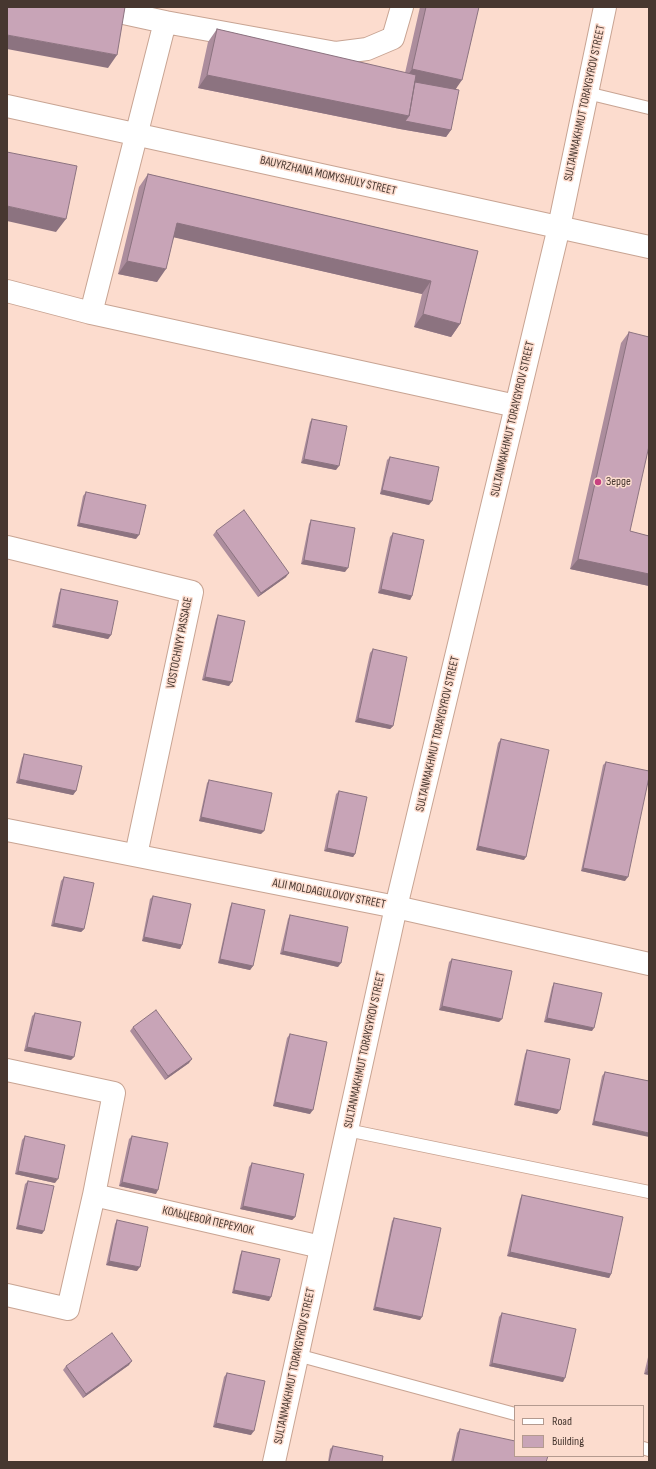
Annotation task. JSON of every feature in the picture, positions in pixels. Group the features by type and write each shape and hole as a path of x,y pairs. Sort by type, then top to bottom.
{"street":[{"path":"96,7 165,22 336,53 367,49 393,38 402,7"},
{"name":"SULTANMAKHMUT TORAYGYROV STREET","path":"274,1462 396,907 559,227 605,7"},
{"path":"91,313 165,22"},
{"name":"BAUYRZHANA MOMYSHULY STREET","path":"7,106 649,247"},
{"path":"7,291 91,313 516,406"},
{"name":"VOSTOCHNYY PASSAGE","path":"7,547 192,592 136,855"},
{"name":"ALII MOLDAGULOVOY STREET","path":"7,830 396,907 649,964"},
{"path":"7,1070 114,1093 94,1195 68,1309 7,1295"},
{"name":"КОЛЬЦЕВОЙ ПЕРЕУЛОК","path":"94,1195 321,1247"}],"lane":[{"path":"587,93 649,108"},
{"path":"347,1130 649,1192"},
{"path":"297,1355 514,1414"}],"building":[{"path":"7,7 125,7 117,55 7,35"},
{"path":"426,7 479,7 462,80 412,69"},
{"path":"217,29 416,75 409,116 207,75"},
{"path":"415,82 459,90 451,130 405,121 409,116"},
{"path":"7,152 77,166 66,219 7,206"},
{"path":"148,174 478,251 460,324 423,314 431,281 177,223 166,269 127,261"},
{"path":"629,332 649,337 649,446 630,531 649,536 649,574 578,559"},
{"path":"312,419 347,426 339,466 304,459"},
{"path":"390,457 439,467 432,501 382,490"},
{"path":"86,492 146,505 139,535 79,523"},
{"path":"244,510 289,573 261,593 216,531"},
{"path":"311,520 355,528 348,568 304,560"},
{"path":"393,533 424,540 412,596 381,589"},
{"path":"61,589 118,601 111,635 55,624"},
{"path":"218,615 245,621 232,682 205,677"},
{"path":"373,649 407,657 393,726 358,718"},
{"path":"501,739 549,750 526,857 478,846"},
{"path":"24,754 82,766 76,791 19,779"},
{"path":"606,762 649,771 628,877 583,868"},
{"path":"209,780 272,793 264,831 201,817"},
{"path":"339,791 367,797 355,854 327,848"},
{"path":"64,877 94,883 84,929 54,923"},
{"path":"153,896 191,904 182,945 144,937"},
{"path":"232,903 265,910 253,966 220,959"},
{"path":"290,915 348,927 341,963 283,951"},
{"path":"452,959 512,971 502,1019 442,1006"},
{"path":"554,983 602,993 594,1028 547,1018"},
{"path":"156,1010 192,1059 168,1076 133,1027"},
{"path":"35,1013 81,1022 74,1057 27,1047"},
{"path":"290,1034 327,1042 313,1110 275,1102"},
{"path":"527,1050 570,1059 560,1110 517,1101"},
{"path":"605,1072 649,1081 649,1133 594,1121"},
{"path":"25,1136 65,1145 58,1179 18,1171"},
{"path":"132,1136 168,1143 158,1190 122,1182"},
{"path":"252,1163 304,1174 295,1217 243,1206"},
{"path":"28,1181 54,1186 44,1231 18,1225"},
{"path":"522,1195 623,1217 611,1274 510,1252"},
{"path":"394,1218 441,1228 422,1317 375,1307"},
{"path":"117,1220 148,1227 140,1267 109,1261"},
{"path":"242,1251 280,1259 271,1297 234,1290"},
{"path":"502,1313 576,1329 565,1378 492,1363"},
{"path":"112,1333 132,1361 86,1394 66,1366"},
{"path":"227,1373 265,1381 254,1431 216,1423"},
{"path":"460,1429 514,1441 514,1457 548,1457 546,1462 453,1462"},
{"path":"333,1446 383,1456 382,1462 329,1462"}],"place":[{"name":"Зерде","path":"598,482"}]}
